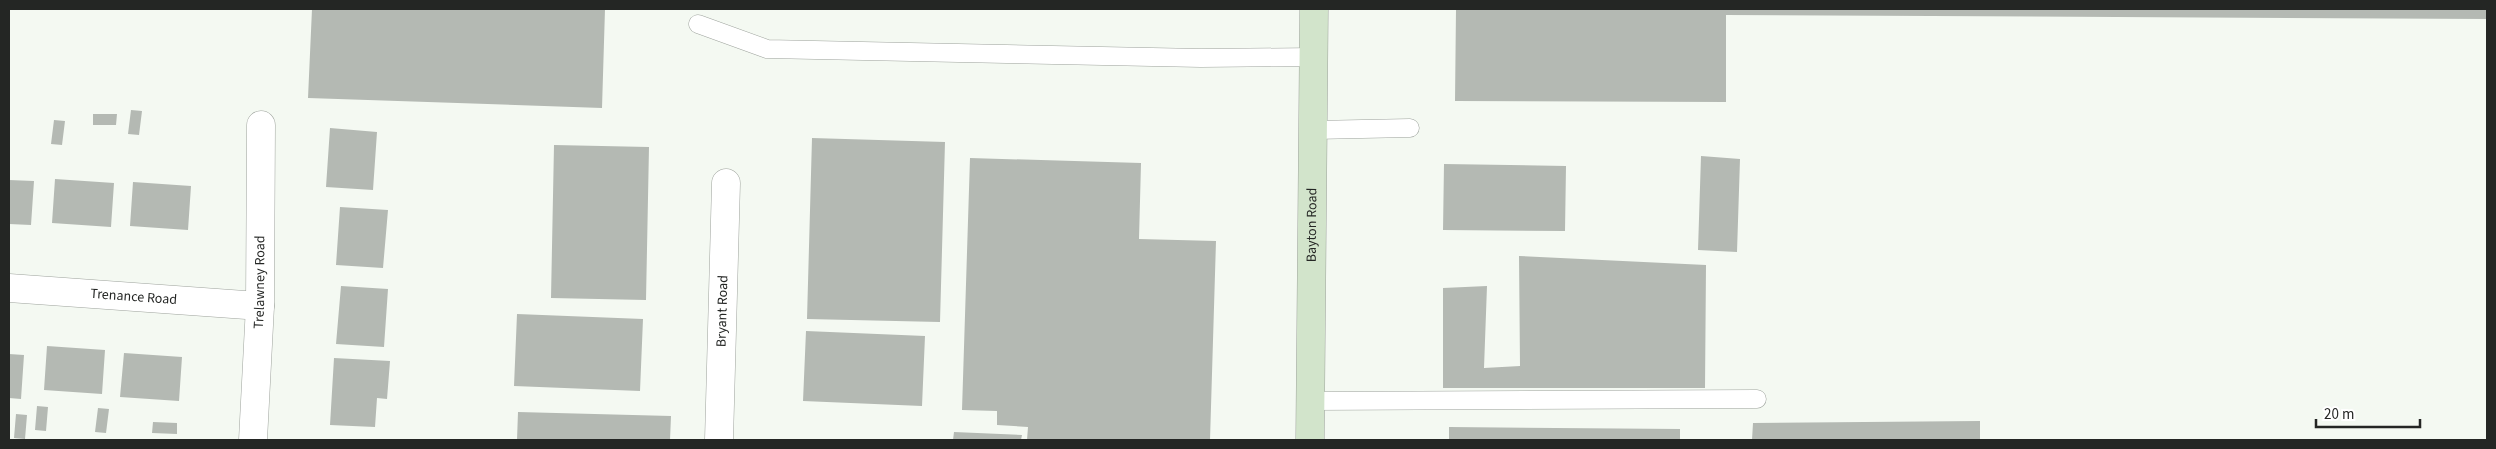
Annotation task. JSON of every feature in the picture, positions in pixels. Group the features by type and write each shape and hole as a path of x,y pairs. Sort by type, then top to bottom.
{"street":[{"name":"Bayton Road","path":"1310,440 1314,9"},
{"name":"Trelawney Road","path":"253,440 260,306 261,125"},
{"name":"Bryant Road","path":"719,440 726,183"},
{"name":"Trenance Road","path":"9,288 260,306"}],"lane":[{"path":"698,24 767,49 1201,58 1314,58"},
{"path":"1314,130 1410,128"},
{"path":"1311,401 1756,399"}],"building":[{"path":"312,9 605,9 602,108 308,98"},
{"path":"1456,9 2487,9 2487,19 1726,15 1726,102 1455,101"},
{"path":"131,110 142,111 139,135 128,134"},
{"path":"93,114 117,114 116,125 93,125"},
{"path":"54,120 65,121 62,145 51,144"},
{"path":"330,128 377,132 373,190 326,187"},
{"path":"812,138 945,142 940,322 807,319"},
{"path":"554,145 649,147 646,300 551,298"},
{"path":"1701,156 1740,159 1737,252 1698,250"},
{"path":"970,158 1141,163 1139,239 1216,241 1210,440 1027,440 1028,427 997,425 997,411 962,410"},
{"path":"1444,164 1566,166 1565,231 1443,230"},
{"path":"55,179 114,183 111,227 52,223"},
{"path":"9,180 34,181 31,225 9,224"},
{"path":"133,182 191,186 188,230 130,226"},
{"path":"340,207 388,210 383,268 336,265"},
{"path":"1519,256 1706,265 1705,388 1443,388 1443,288 1487,286 1484,368 1520,366"},
{"path":"341,286 388,289 384,347 336,344"},
{"path":"517,314 643,319 640,391 514,386"},
{"path":"806,331 925,336 922,406 803,401"},
{"path":"47,346 105,350 102,394 44,390"},
{"path":"124,353 182,357 179,401 120,397"},
{"path":"9,354 24,355 21,399 9,398"},
{"path":"334,358 390,361 387,399 377,398 375,427 330,425"},
{"path":"37,406 48,407 46,431 35,430"},
{"path":"98,408 109,409 106,433 95,432"},
{"path":"518,412 671,416 670,440 517,440"},
{"path":"16,414 27,415 25,439 14,438"},
{"path":"1980,421 1980,440 1752,440 1753,423"},
{"path":"153,422 177,423 177,434 152,433"},
{"path":"1449,427 1680,429 1680,440 1449,440"},
{"path":"954,432 1022,435 1021,440 953,440"}]}
